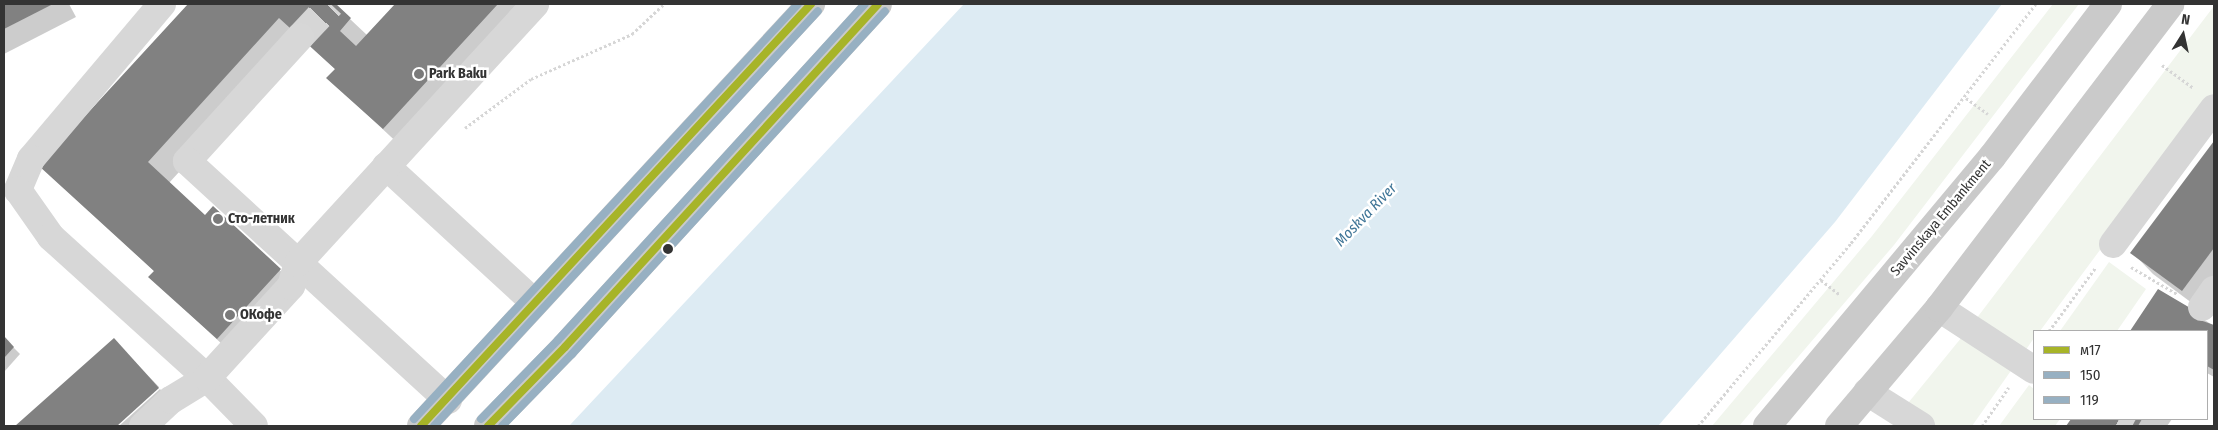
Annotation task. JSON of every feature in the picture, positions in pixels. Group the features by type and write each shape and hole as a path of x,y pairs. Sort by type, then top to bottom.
{"main road":[{"path":"421,426 448,400 810,4"},
{"path":"488,426 878,4"},
{"name":"Savvinskaya Embankment","path":"1767,426 1992,157 2108,4"},
{"path":"1839,426 1873,396 2171,4"}],"lane":[{"path":"162,4 31,159 18,190 51,237 207,378 254,426"},
{"path":"142,426 171,400 207,378 291,286 298,262 534,4"},
{"path":"300,37 187,161 448,400"},
{"path":"2110,249 2207,100"},
{"path":"386,166 535,303"},
{"path":"1939,308 2033,369"},
{"path":"1873,396 1884,426"},
{"path":"1873,396 1921,426"}],"path":[{"path":"461,131 531,78 632,34 664,4"},
{"path":"1698,426 1821,280 1966,98 2036,4"},
{"path":"2138,48 2207,100"},
{"path":"1966,98 1990,116"},
{"path":"2050,330 2110,249 2208,298"},
{"path":"1821,280 1843,298"}],"shaded area":[{"path":"2053,4 2079,4 1894,245 1739,426 1712,426 1872,236"},
{"path":"2214,6 2214,96 2041,330 2033,330 2033,339 2023,354 1973,323"},
{"path":"2109,262 2146,289 2118,330 2061,330"},
{"path":"1966,332 2015,365 1972,426 1932,426 1904,408"},
{"path":"2029,385 2033,388 2033,420 2059,420 2055,426 1999,426"}],"water":[{"name":"Moskva River","path":"964,4 2002,4 1835,222 1658,426 569,426"}],"building":[{"path":"4,4 53,4 4,29"},
{"path":"188,4 336,4 351,18 340,31 356,46 395,4 498,4 383,129 326,78 335,69 279,18 148,162 205,215 213,206 281,269 217,339 148,277 154,271 39,166"},
{"path":"2214,141 2214,248 2182,291 2130,253"},
{"path":"2158,289 2197,312 2194,318 2214,325 2214,370 2208,367 2208,330 2131,330"},
{"path":"4,336 14,347 4,358"},
{"path":"114,338 159,388 117,426 15,426"},
{"path":"2070,420 2141,420 2138,426 2066,426"}],"tunnel":[{"path":"300,37 331,4"},
{"path":"2121,420 2132,426"}],"transit line":[{"name":"119","path":"414,419 798,4"},
{"name":"м17","path":"421,426 811,4"},
{"name":"119","path":"481,419 558,340 865,4"},
{"name":"м17","path":"488,426 565,347 878,4"},
{"name":"150","path":"434,426 818,11"},
{"name":"150","path":"502,426 572,354 885,11"}],"place":[{"name":"Park Baku","path":"419,74"},
{"name":"Сто-летник","path":"218,219"},
{"name":"ОКофе","path":"230,315"}]}
